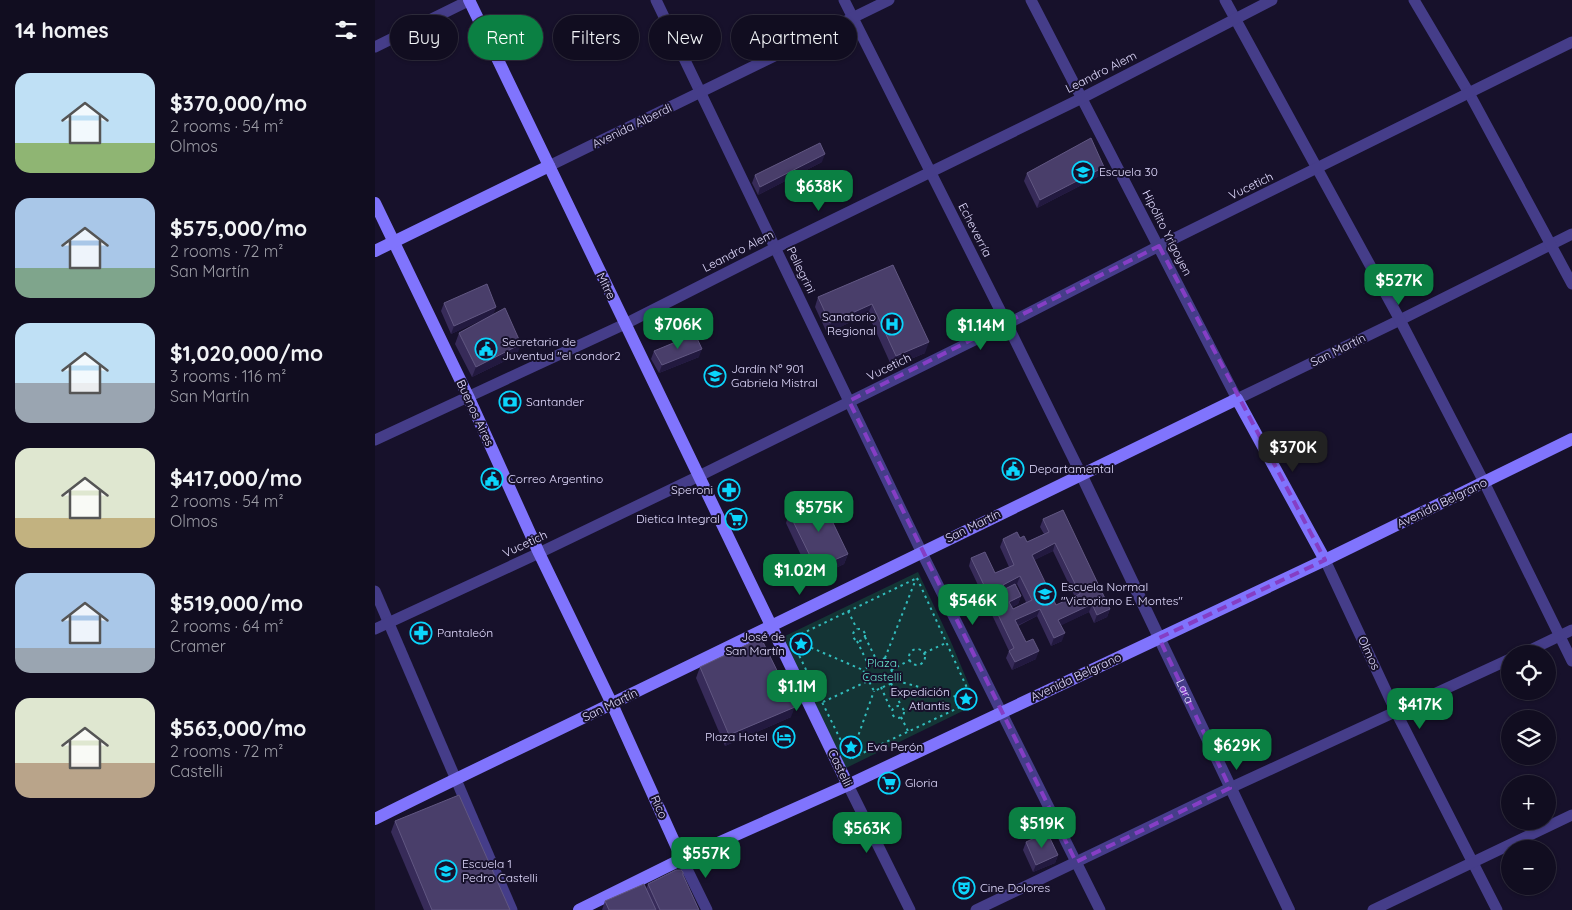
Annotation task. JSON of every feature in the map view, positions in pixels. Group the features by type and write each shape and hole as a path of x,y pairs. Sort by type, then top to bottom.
{"main road":[{"name":"Mitre","path":"469,0 770,626"},
{"name":"Avenida Alberdi","path":"375,251 549,166"},
{"name":"Buenos Aires","path":"375,204 468,396 539,553 612,704"},
{"name":"San Martín","path":"375,818 1237,399"},
{"name":"Olmos","path":"1237,399 1325,560"},
{"name":"Avenida Belgrano","path":"579,910 683,860 848,786 1325,560 1572,439"},
{"name":"Castelli","path":"770,626 848,786"},
{"name":"Rico","path":"612,704 683,860"}],"street":[{"path":"375,47 469,0"},
{"name":"Pellegrini","path":"656,0 921,551 1100,910"},
{"name":"Echeverría","path":"844,0 852,15"},
{"name":"Avenida Alberdi","path":"857,15 889,0"},
{"name":"Hipólito Yrigoyen","path":"1031,0 1237,399"},
{"path":"1225,0 1400,320 1484,482 1572,661"},
{"name":"Leandro Alem","path":"375,440 625,324 775,248 1082,98 1272,0"},
{"path":"1414,0 1469,93 1572,284"},
{"name":"Echeverría","path":"857,25 1081,474"},
{"name":"Vucetich","path":"375,629 699,476 1572,42"},
{"name":"Avenida Alberdi","path":"549,166 765,60"},
{"name":"San Martín","path":"1237,399 1572,234"},
{"name":"Lara","path":"1081,474 1289,910"},
{"name":"Olmos","path":"1325,560 1396,712 1497,910"},
{"path":"375,591 512,910"},
{"path":"1541,645 1572,630"},
{"path":"976,910 1230,788 1501,663"},
{"name":"Castelli","path":"848,786 909,910"},
{"path":"1373,910 1572,815"},
{"name":"Rico","path":"683,860 707,910"}],"path":[{"path":"850,759 791,639 917,578"},
{"path":"917,578 973,701"},
{"path":"897,680 885,658 917,578"},
{"path":"848,611 857,629 863,631 877,661"},
{"path":"857,629 853,632 853,639 857,642 869,666"},
{"path":"797,652 803,650 807,640 803,633"},
{"path":"857,642 861,641 865,636"},
{"path":"924,653 946,642"},
{"path":"805,645 863,670 874,691"},
{"path":"916,649 924,653 925,659 920,664 913,663 910,660 910,654 916,649"},
{"path":"863,670 885,658"},
{"path":"891,670 910,660"},
{"path":"850,759 874,691 881,687 897,680 973,701"},
{"path":"822,702 869,681"},
{"path":"891,683 904,712 901,717"},
{"path":"881,687 893,716 901,717"},
{"path":"850,759 973,701"},
{"path":"891,711 895,706 901,706"},
{"path":"901,717 908,731"}],"highlighted area":[{"path":"1159,246 1325,560 1159,638 1230,788 1076,862 849,401"}],"green space":[{"name":"Plaza Castelli","path":"918,572 951,642 977,704 846,768 783,637"}],"building":[{"path":"1091,138 1104,167 1040,200 1027,173"},
{"path":"820,143 825,154 760,187 755,175"},
{"name":"Sanatorio Regional","path":"893,265 929,342 896,356 872,304 830,323 818,297"},
{"path":"487,284 496,307 454,326 444,303"},
{"name":"Secretaria de Juventud \"el condor2","path":"505,308 521,344 476,367 459,333"},
{"path":"695,334 702,349 662,365 654,351"},
{"path":"821,498 848,554 816,568 789,513"},
{"path":"1063,510 1110,609 1097,615 1092,604 1058,620 1065,633 1054,638 1040,609 1015,620 1026,642 1033,639 1039,651 1015,662 1009,651 1014,648 971,558 985,552 995,573 1014,565 1003,539 1017,532 1020,538 1024,536 1027,542 1049,532 1043,519","holes":["1055,543 1080,594 1056,605 1032,555","1020,576 1032,600 1013,609 1009,602 1021,596 1015,584 1005,589 1003,585"]},
{"path":"761,638 795,707 729,735 700,667"},
{"name":"Escuela 1 Pedro Castelli","path":"459,795 510,910 432,910 395,821"},
{"path":"1047,832 1058,855 1036,865 1026,842"},
{"path":"676,870 683,872 699,910 660,910 648,884"},
{"path":"644,884 656,910 609,910 605,901"}],"place":[{"name":"Escuela 30","path":"1083,172"},
{"name":"Sanatorio Regional","path":"892,324"},
{"name":"Secretaria de Juventud \"el condor2","path":"486,349"},
{"name":"Jardín Nº 901 Gabriela Mistral","path":"715,376"},
{"name":"Santander","path":"510,402"},
{"name":"Departamental","path":"1013,469"},
{"name":"Correo Argentino","path":"492,479"},
{"name":"Speroni","path":"729,490"},
{"name":"Dietica Integral","path":"736,519"},
{"name":"Escuela Normal \"Victoriano E. Montes\"","path":"1045,594"},
{"name":"Pantaleón","path":"421,633"},
{"name":"José de San Martín","path":"801,644"},
{"name":"Expedición Atlantis","path":"966,699"},
{"name":"Plaza Hotel","path":"784,737"},
{"name":"Eva Perón","path":"851,747"},
{"name":"Gloria","path":"889,783"},
{"name":"Escuela 1 Pedro Castelli","path":"446,871"},
{"name":"Cine Dolores","path":"964,888"}]}
